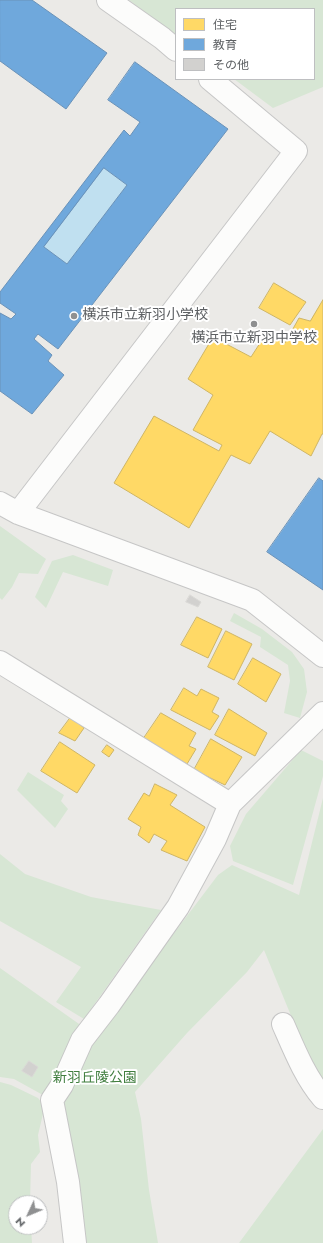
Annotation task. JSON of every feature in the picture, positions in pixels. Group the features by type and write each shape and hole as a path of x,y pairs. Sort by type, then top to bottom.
{"street":[{"path":"108,0 162,38 175,49"},
{"path":"211,80 296,152 9,508 252,600 323,656"},
{"path":"0,662 230,804"},
{"path":"75,1243 68,1182 52,1100 62,1085 82,1040 109,1005 178,907 215,839 230,804 323,713"},
{"path":"283,1024 300,1063 318,1093 323,1098"}],"green space":[{"path":"129,0 323,0 323,87 273,108 235,80 315,80 315,8 175,8 175,34"},
{"path":"0,526 46,559 38,574 19,573 12,587 2,600 0,598"},
{"path":"73,555 113,570 108,586 63,572 46,608 35,597 52,561"},
{"path":"234,613 262,629 292,652 304,669 307,692 300,718 284,713 290,681 288,665 260,647 261,637 230,621"},
{"path":"301,750 323,761 323,776 293,885 233,861 230,846 246,814"},
{"path":"28,772 64,795 61,801 68,809 55,828 17,790"},
{"name":"新羽丘陵公園","path":"323,798 323,1083 315,1074 264,950 247,972 187,1033 135,1092 141,1119 149,1190 158,1243 82,1243 61,1105 14,1079 0,1077 0,968 96,1036 218,875 232,865 299,895"},
{"path":"0,854 25,874 91,897 161,910 84,1019 56,1002 81,967 0,921"},
{"path":"0,1082 11,1085 38,1098 42,1103 43,1114 38,1135 40,1152 31,1164 30,1195 8,1195 8,1235 32,1235 32,1243 0,1243"},
{"path":"323,1129 323,1243 239,1243"}],"water":[{"path":"104,168 127,185 67,264 44,247"}],"building: 住宅":[{"path":"274,283 306,302 290,325 259,308"},
{"path":"323,300 323,434 311,456 270,431 250,464 231,455 189,528 114,483 154,416 219,451 222,445 193,430 213,395 188,379 213,337 251,357 262,340 272,343 276,338 285,343 299,318 310,321"},
{"path":"197,617 222,629 208,658 181,645"},
{"path":"226,631 252,644 234,680 208,667"},
{"path":"253,658 281,674 266,702 238,684"},
{"path":"184,688 197,696 201,689 219,698 212,712 219,716 210,730 171,710"},
{"path":"229,709 267,733 255,756 215,735"},
{"path":"161,713 196,733 189,746 196,749 187,764 144,738"},
{"path":"71,717 84,728 75,741 59,733"},
{"path":"211,739 242,757 225,785 194,770"},
{"path":"60,742 95,765 77,793 41,771"},
{"path":"107,745 114,750 109,757 102,752"},
{"path":"155,784 177,795 170,805 205,827 187,861 161,850 167,841 154,834 149,843 138,835 141,827 128,819 144,793 149,796"}],"building: 教育":[{"path":"0,0 32,0 107,53 66,109 0,61"},
{"path":"135,62 228,129 58,349 38,334 34,339 52,355 48,361 64,375 32,414 0,391 0,313 11,319 16,314 0,303 0,292 124,130 130,136 140,122 108,100","holes":["104,168 127,185 67,264 44,247"]},
{"path":"319,478 323,481 323,590 267,552"}],"building: その他":[{"path":"190,595 201,602 198,607 186,602"},
{"path":"29,1061 38,1067 32,1077 22,1071"}],"place":[{"name":"横浜市立新羽小学校","path":"74,316"},
{"name":"横浜市立新羽中学校","path":"254,324"}]}
